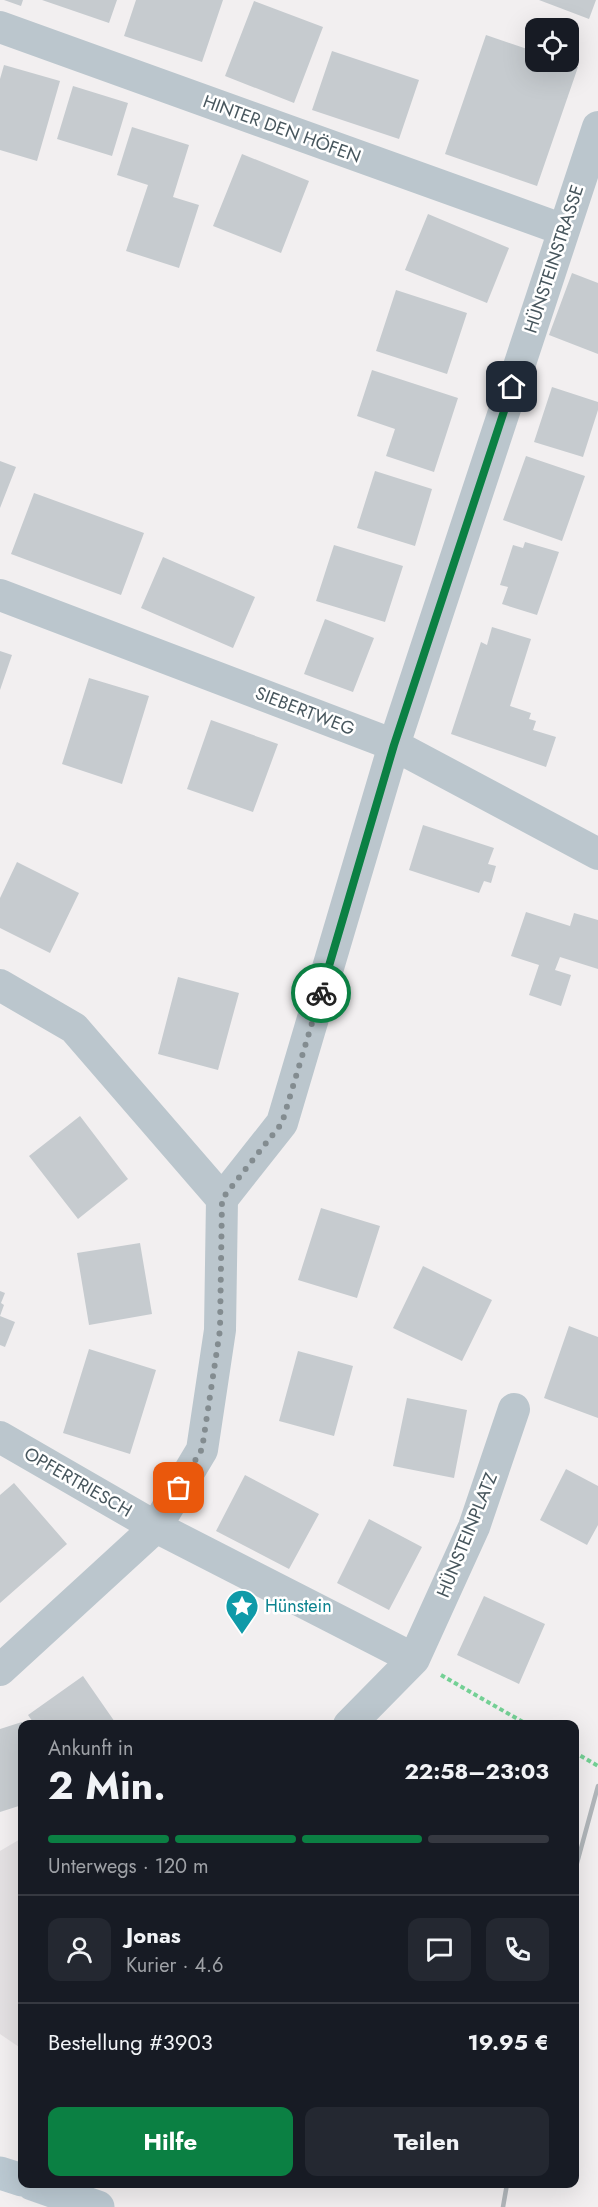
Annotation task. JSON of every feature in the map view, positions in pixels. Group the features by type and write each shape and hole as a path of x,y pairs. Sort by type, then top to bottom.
{"main road":[{"path":"0,2172 18,2179"},
{"path":"44,2188 98,2207"}],"street":[{"name":"HINTER DEN HÖFEN","path":"0,27 564,230"},
{"name":"HÜNSTEINSTRASSE","path":"222,1199 282,1123 394,745 598,127"},
{"name":"SIEBERTWEG","path":"0,595 394,745 598,854"},
{"path":"0,985 74,1028 222,1199 220,1330 202,1449 156,1527 0,1670"},
{"name":"HÜNSTEINPLATZ","path":"354,1720 414,1659 474,1527 514,1409"},
{"name":"OPFERTRIESCH","path":"0,1437 156,1527"},
{"path":"156,1527 414,1659"}],"path":[{"path":"414,1659 519,1720"},
{"path":"579,1755 598,1766"}],"shaded area":[{"path":"18,1840 18,2046 0,2034 0,1851"}],"building":[{"path":"4,0 23,0 21,6"},
{"path":"42,0 117,0 109,23"},
{"path":"136,0 223,0 202,62 124,36"},
{"path":"539,0 596,0 589,19"},
{"path":"254,1 323,27 294,103 225,76"},
{"path":"486,35 525,48 525,72 576,72 537,186 445,154"},
{"path":"332,51 419,80 399,139 312,110"},
{"path":"4,65 60,81 37,161 0,150 0,79"},
{"path":"73,86 128,103 112,156 57,139"},
{"path":"132,127 189,145 173,197 199,205 179,268 126,251 148,185 117,175"},
{"path":"242,154 309,181 281,253 213,226"},
{"path":"428,214 509,248 487,303 405,270"},
{"path":"572,273 598,283 598,354 549,335"},
{"path":"396,290 467,313 447,374 376,351"},
{"path":"372,370 458,398 434,472 386,456 395,429 357,416"},
{"path":"552,387 598,402 598,410 583,457 534,442"},
{"path":"526,456 585,476 562,541 503,520"},
{"path":"0,461 16,467 0,508"},
{"path":"375,471 432,489 415,546 357,528"},
{"path":"34,493 144,533 121,595 11,554"},
{"path":"525,542 559,552 537,615 502,604 508,587 500,585 513,545 523,548"},
{"path":"334,545 403,566 385,622 316,601"},
{"path":"163,557 255,597 233,648 141,608"},
{"path":"325,619 374,638 353,692 304,674"},
{"path":"492,627 531,639 510,706 531,713 529,719 536,721 533,730 556,737 546,767 451,734 481,642 487,645"},
{"path":"0,651 12,655 0,690"},
{"path":"89,678 149,696 122,784 62,764"},
{"path":"211,720 278,744 253,812 187,789"},
{"path":"423,825 494,848 488,864 496,866 491,883 484,881 479,893 409,870"},
{"path":"17,862 79,893 50,953 0,928 0,898"},
{"path":"526,912 570,926 574,913 598,920 598,969 560,957 555,970 571,975 561,1006 529,995 539,965 511,956"},
{"path":"178,977 239,993 218,1070 158,1054"},
{"path":"80,1116 128,1179 78,1219 29,1156"},
{"path":"321,1208 380,1226 357,1298 298,1280"},
{"path":"140,1243 152,1314 89,1325 77,1253"},
{"path":"423,1266 492,1300 462,1361 393,1328"},
{"path":"0,1291 5,1293 0,1316"},
{"path":"0,1316 15,1322 5,1347 0,1345"},
{"path":"569,1326 598,1337 598,1418 544,1398"},
{"path":"89,1349 156,1370 130,1454 63,1433"},
{"path":"298,1351 353,1366 334,1436 279,1421"},
{"path":"407,1398 467,1410 454,1478 393,1466"},
{"path":"566,1469 598,1486 598,1525 587,1545 540,1520"},
{"path":"245,1475 319,1514 289,1569 216,1531"},
{"path":"14,1483 67,1544 0,1603 0,1495"},
{"path":"369,1519 422,1547 389,1610 337,1583"},
{"path":"484,1596 545,1624 519,1684 457,1655"},
{"path":"83,1676 114,1720 32,1720 28,1715"},
{"path":"18,1723 18,1806 0,1812 0,1729"}],"railway":[{"path":"579,1856 598,1786"},
{"path":"503,2207 506,2188"}],"way so far":[{"path":"179,1488 202,1449 220,1330 222,1199 282,1123 321,993"}],"place":[{"name":"Hünstein","path":"242,1635"}],"route":[{"path":"321,993 394,745 512,387"}]}
